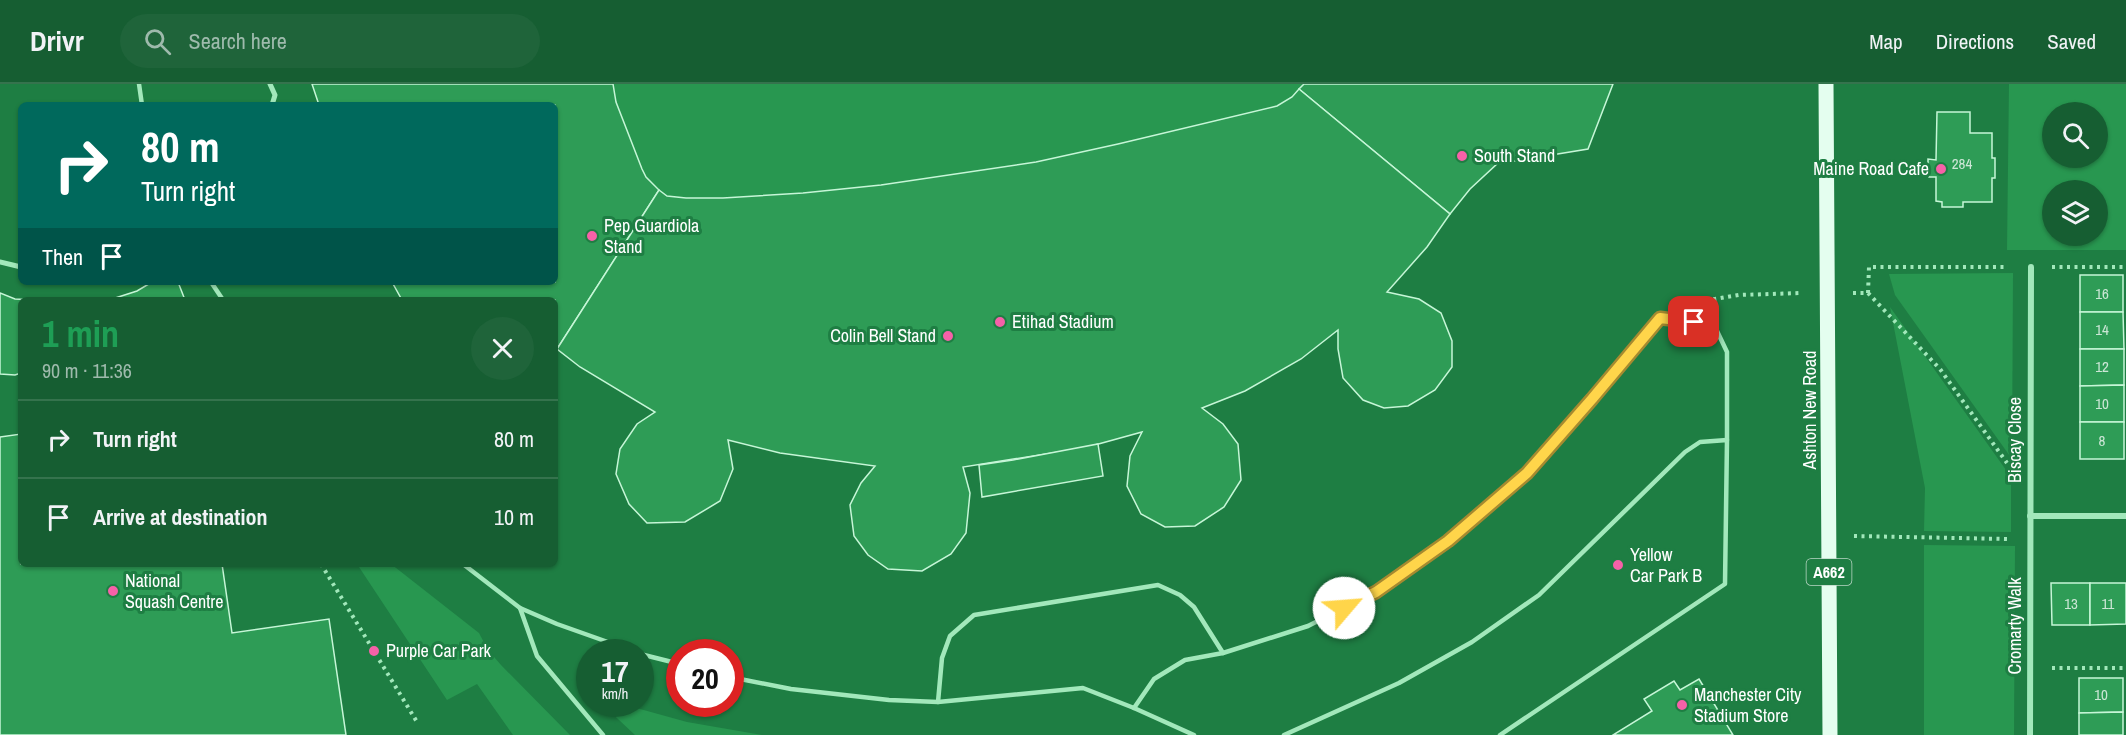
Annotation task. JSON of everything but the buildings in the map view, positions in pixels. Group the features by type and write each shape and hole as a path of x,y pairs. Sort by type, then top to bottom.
{"main road":[{"name":"Ashton New Road","path":"1826,84 1830,417 1830,735"}],"street":[{"path":"270,84 275,95 273,102"},
{"path":"0,262 18,266"},
{"name":"Biscay Close","path":"2030,516 2031,267"},
{"path":"2030,516 2126,516"},
{"name":"Cromarty Walk","path":"2030,516 2030,735"}],"lane":[{"path":"139,84 142,102"},
{"path":"1134,708 1154,679 1185,660 1223,653 1308,626 1376,592 1448,541 1527,473 1660,318 1699,322 1717,331 1727,352 1725,584 1500,735"},
{"path":"1284,735 1399,683 1472,642 1539,595 1685,452 1700,442 1727,441"},
{"path":"467,567 520,608 599,639"},
{"path":"938,702 942,658 950,636 974,615 1158,585 1180,595 1194,608 1206,623 1223,653"},
{"path":"520,608 537,656 603,735"},
{"path":"744,680 792,689 889,700 938,702 1083,688 1194,735"}],"path":[{"path":"2030,495 1940,369 1868,293 1869,267 2126,267"},
{"path":"1709,300 1739,295 1798,293"},
{"path":"1857,293 1868,293"},
{"path":"1829,536 2030,539"},
{"path":"323,567 417,722"},
{"path":"2030,669 2126,668"}],"green space":[{"name":"Etihad Stadium","path":"312,84 1613,84 1588,149 1497,164 1470,189 1427,247 1387,292 1419,299 1441,313 1452,341 1452,367 1435,390 1408,406 1384,408 1343,378 1337,331 1203,408 1223,424 1238,444 1241,480 1224,507 1195,526 1165,527 1141,514 1127,486 1130,456 1141,432 1084,448 963,467 970,493 966,533 951,554 922,571 888,569 868,555 854,536 850,505 861,483 875,466 780,453 728,440 733,469 720,501 685,522 647,523 621,488 617,465 619,452 626,439 638,424 654,412 580,367 558,349 558,297 400,297 394,285 558,285 558,102 318,102"},
{"path":"2009,84 2126,84 2126,250 2007,250"},
{"path":"2013,273 2012,459 1895,295 1889,274"},
{"path":"1890,307 2011,477 2011,532 1924,531 1925,488"},
{"path":"1924,545 2015,546 2014,735 1924,735"},
{"path":"359,567 395,567 479,633 488,650 501,665 570,735 513,735 477,684 447,700"},
{"path":"654,713 687,722 762,735 635,735 616,717 654,717"}],"place":[{"name":"South Stand","path":"1462,156"},
{"name":"Maine Road Cafe","path":"1941,169"},
{"name":"Pep Guardiola Stand","path":"592,236"},
{"name":"Etihad Stadium","path":"1000,322"},
{"name":"Colin Bell Stand","path":"948,336"},
{"name":"Yellow Car Park B","path":"1618,565"},
{"name":"National Squash Centre","path":"113,591"},
{"name":"Purple Car Park","path":"374,651"},
{"name":"Manchester City Stadium Store","path":"1682,705"}],"route":[{"path":"1344,608 1376,592 1448,541 1527,473 1660,318 1694,322"}]}
